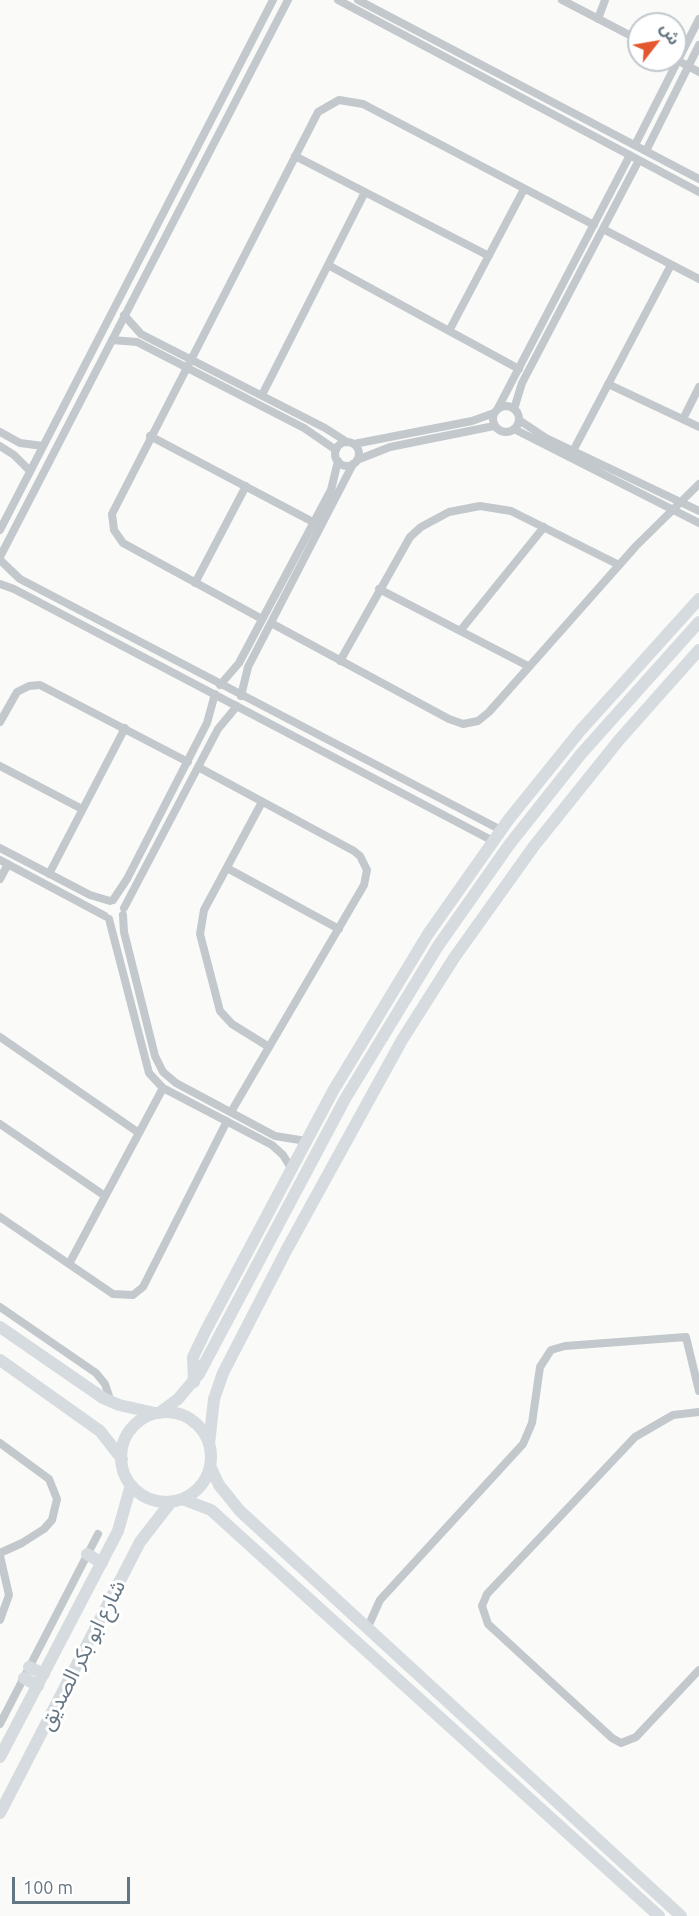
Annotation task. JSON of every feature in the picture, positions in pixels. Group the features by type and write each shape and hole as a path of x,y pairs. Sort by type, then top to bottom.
{"main road":[{"path":"194,1382 192,1366 195,1353 291,1168 386,1002 428,934 497,836 580,731 699,599"},
{"path":"122,1459 125,1441 135,1425 178,1399 194,1382 345,1098 438,945 501,855 581,754 699,622"},
{"path":"681,1916 240,1511 219,1485 210,1466 209,1444 214,1399 223,1373 287,1249 397,1049 454,958 530,851 597,766 699,650"},
{"path":"604,726 608,737 619,740"},
{"path":"581,754 592,756 597,766"},
{"path":"0,1327 111,1402 158,1413 180,1415 190,1419 205,1434 209,1444"},
{"path":"0,1360 100,1431 122,1459 131,1485 149,1498 202,1505 227,1525 659,1916"},
{"path":"177,1501 203,1483 210,1466"},
{"name":"شارع ابو بكر الصديق","path":"0,1757 102,1563 124,1515 131,1485"},
{"name":"شارع ابو بكر الصديق","path":"0,1813 140,1542 177,1501"},
{"path":"227,1525 240,1511"},
{"path":"87,1554 102,1563"},
{"path":"69,1626 82,1628 90,1637"},
{"path":"26,1672 44,1674"},
{"path":"26,1672 38,1686"}],"street":[{"path":"0,530 273,0"},
{"path":"288,0 0,559 15,576 45,593 241,696 497,836"},
{"path":"338,0 699,192"},
{"path":"358,0 699,179"},
{"path":"562,0 627,34"},
{"path":"598,19 605,0"},
{"path":"687,40 699,19"},
{"path":"494,426 496,411 594,225 699,45"},
{"path":"688,66 699,72"},
{"path":"640,148 671,72"},
{"path":"524,98 529,89"},
{"path":"594,225 363,104 347,99 331,103 318,112 114,506 114,530 130,547 449,719 463,724 484,717 619,565 699,484"},
{"path":"295,156 489,256"},
{"path":"514,409 522,383 603,230 634,157"},
{"path":"188,164 199,170"},
{"path":"449,331 524,189"},
{"path":"262,395 365,192"},
{"path":"603,230 699,279"},
{"path":"328,265 519,369"},
{"path":"573,451 671,265"},
{"path":"124,315 141,334 262,395 350,443 359,453 267,621 239,663 220,685"},
{"path":"112,340 132,340 304,428 336,450 338,461 334,483 313,522 267,621 246,672 241,696"},
{"path":"608,384 699,427"},
{"path":"683,419 699,387"},
{"path":"336,450 341,444 472,421 508,406 514,409 519,420 538,434 699,511"},
{"path":"338,461 343,465 390,447 494,426 505,432 514,429 519,420"},
{"path":"514,429 699,523"},
{"path":"0,432 20,443 43,446"},
{"path":"150,436 313,522"},
{"path":"0,446 14,455 30,471"},
{"path":"24,482 35,488"},
{"path":"195,583 246,486"},
{"path":"340,661 410,537 421,527 449,512 480,506 511,511 619,565"},
{"path":"460,631 544,527"},
{"path":"0,584 40,602 237,706 497,836"},
{"path":"379,589 528,666"},
{"path":"40,602 45,593"},
{"path":"156,663 160,654"},
{"path":"0,722 17,692 35,685 46,687 188,762"},
{"path":"215,694 211,717 188,762 127,879 105,906 130,997 145,1067 163,1088 272,1145 283,1155 291,1168"},
{"path":"0,879 4,862 107,917 117,920 222,722 237,706"},
{"path":"49,874 124,728"},
{"path":"0,766 82,809"},
{"path":"198,767 354,851 364,862 367,870 364,885 231,1112"},
{"path":"262,802 202,916 200,934 220,1011 232,1024 269,1047"},
{"path":"0,848 94,897 118,901 123,911 124,932 160,1067 172,1080 275,1136 306,1141"},
{"path":"226,868 339,929"},
{"path":"0,1036 139,1133"},
{"path":"69,1264 163,1088"},
{"path":"0,1217 113,1294 126,1296 139,1291 226,1121"},
{"path":"0,1124 105,1196"},
{"path":"0,1308 96,1373 105,1384 111,1402"},
{"path":"367,1629 380,1600 523,1444 532,1423 540,1367 551,1350 565,1346 686,1337 699,1391"},
{"path":"699,1412 673,1415 635,1437 487,1594 482,1606 484,1619 488,1624 612,1738 621,1743 636,1737 699,1670"},
{"path":"0,1443 49,1479 57,1499 52,1520 44,1529 22,1544 0,1554 9,1595 0,1620"},
{"path":"0,1724 98,1534"}]}
